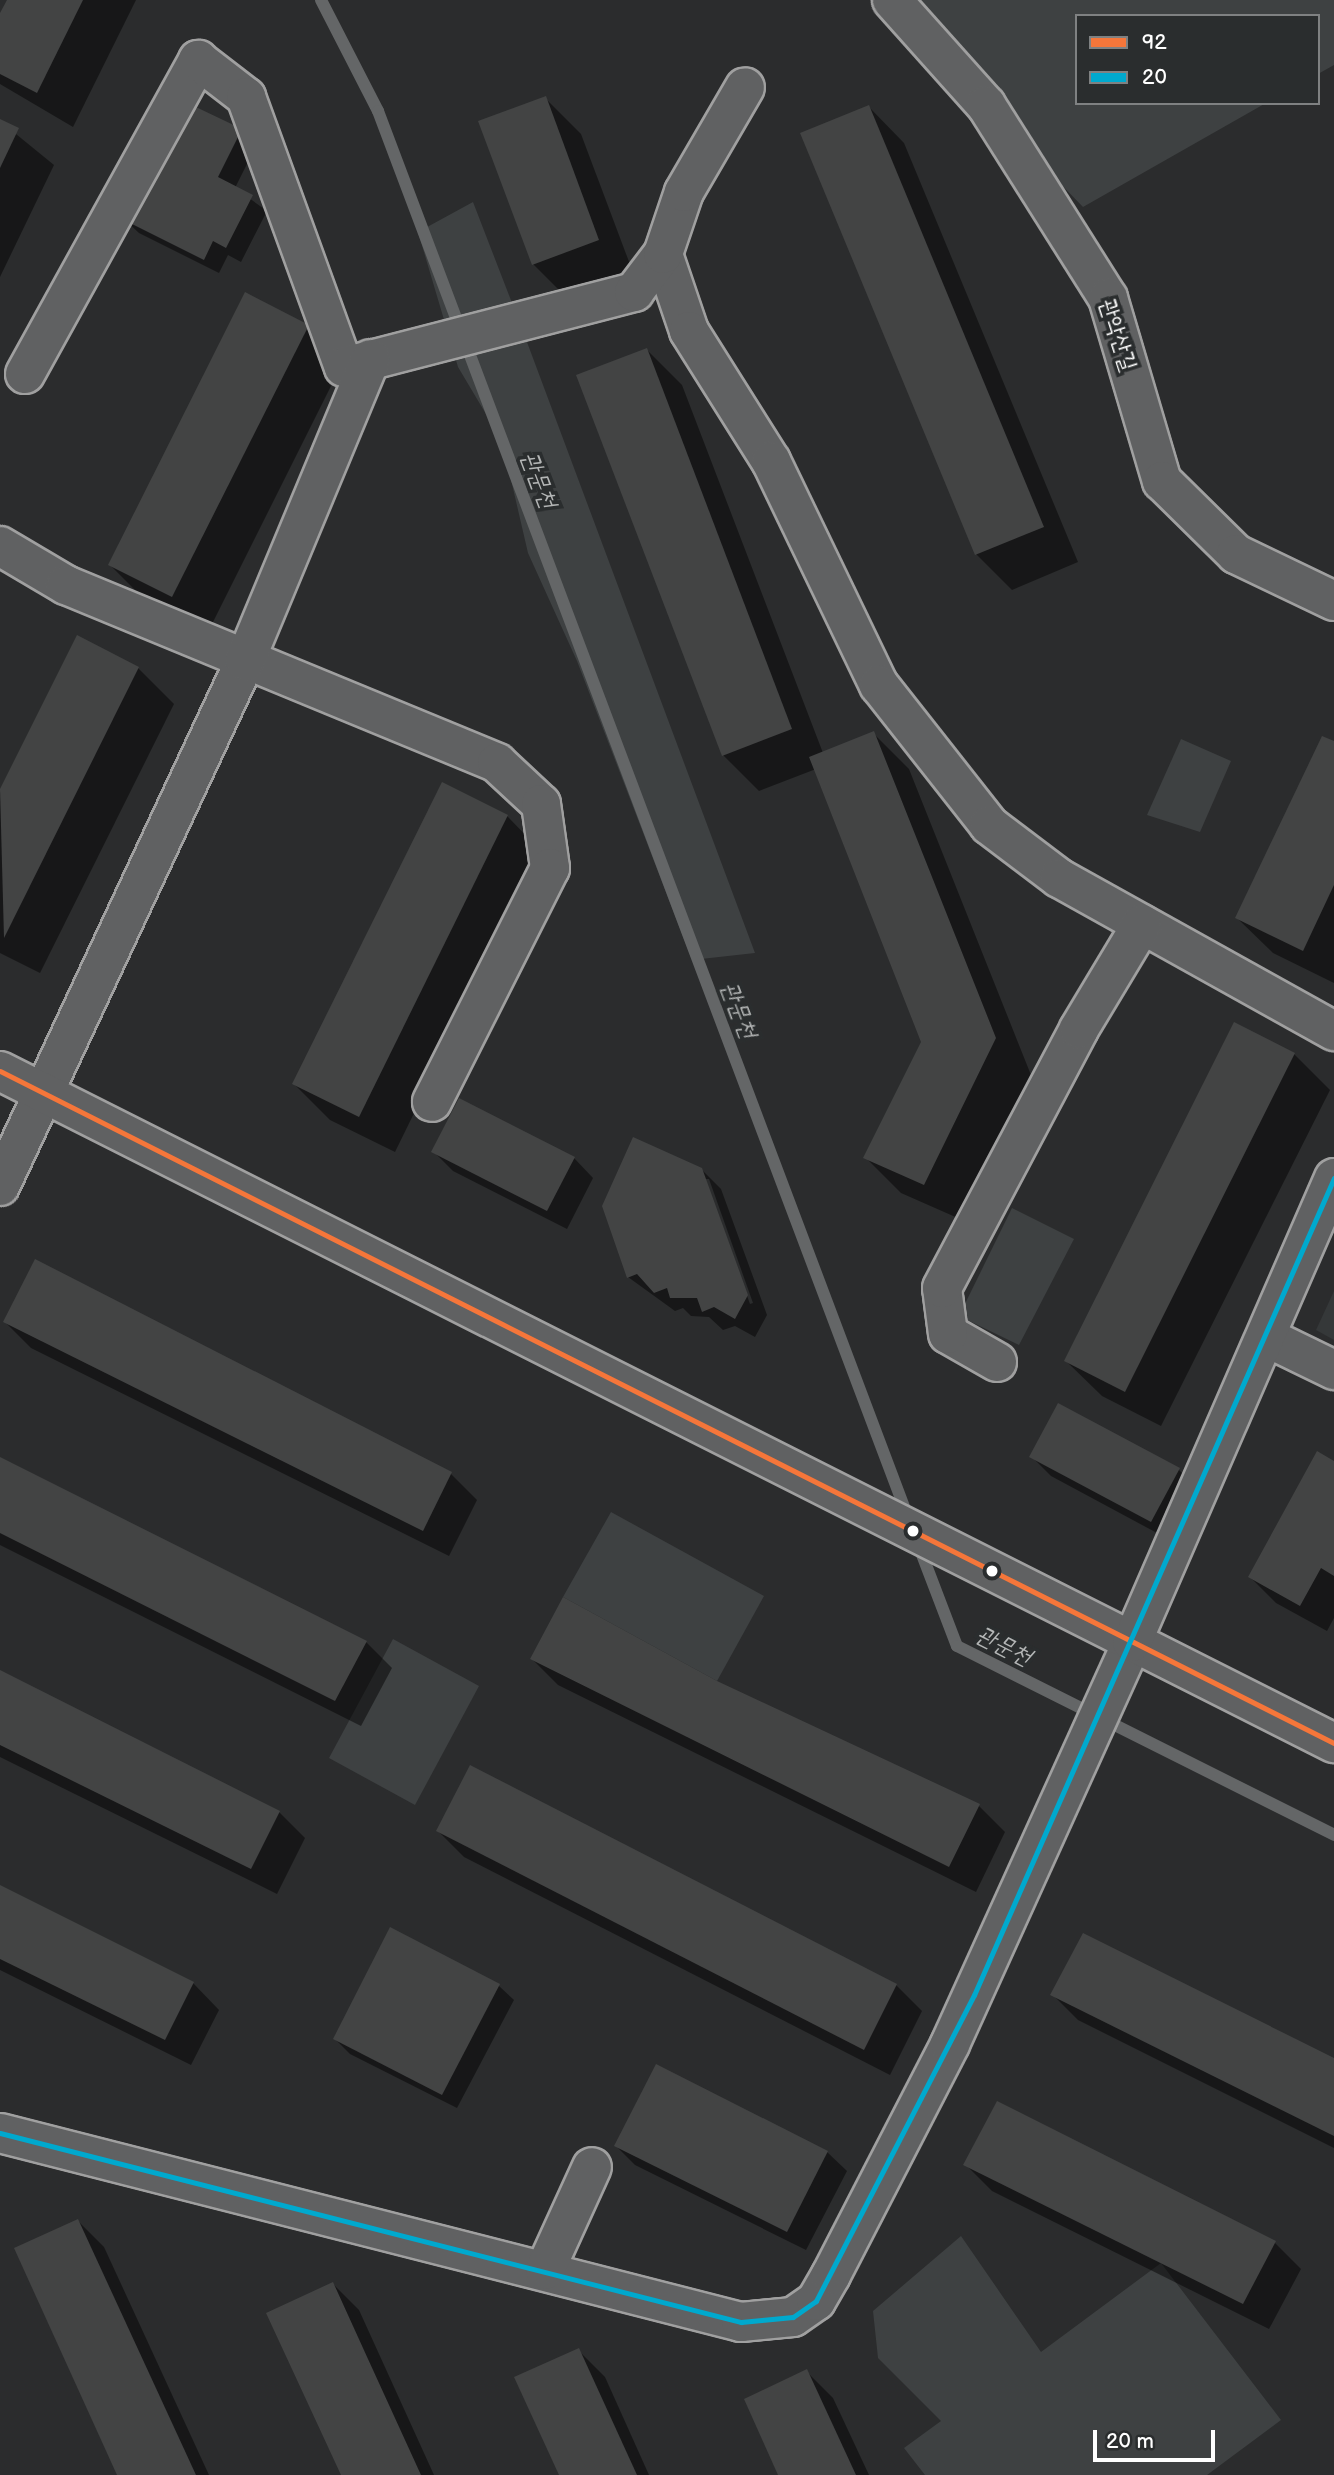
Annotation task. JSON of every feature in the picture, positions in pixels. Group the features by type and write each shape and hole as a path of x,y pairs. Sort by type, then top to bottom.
{"street":[{"name":"관악산길","path":"892,0 986,105 1108,298 1162,481 1236,554 1334,601"},
{"path":"25,374 198,60 246,97 344,367 634,292 663,254 684,192 745,87"},
{"path":"663,254 690,331 771,461 879,685 989,825 1059,878 1334,1031"},
{"path":"0,1186 245,661 371,359"},
{"path":"0,546 66,585 497,763 541,804 550,868 432,1102"},
{"path":"997,1362 948,1334 942,1288 1079,1029 1142,925"},
{"path":"0,1071 1334,1743"},
{"path":"0,2133 741,2322 793,2317 816,2301 950,2044 1132,1642 1334,1178"},
{"path":"1266,1337 1334,1370"},
{"path":"545,2270 592,2167"}],"shaded area":[{"path":"882,0 1334,0 1334,65 1320,73 1320,14 1075,14 1075,105 1262,105 1083,207"},
{"path":"473,202 755,953 692,960 577,661 528,553 502,441 458,367 418,232"},
{"path":"1181,739 1231,761 1200,832 1147,815"},
{"path":"1012,1208 1074,1239 1019,1345 959,1316"},
{"path":"1334,1291 1334,1340 1316,1330"},
{"path":"611,1512 764,1596 717,1681 563,1597"},
{"path":"393,1639 479,1686 415,1805 329,1758"},
{"path":"961,2236 1041,2352 1161,2263 1281,2420 1207,2475 925,2475 904,2448 941,2421 878,2358 873,2311"}],"building":[{"path":"7,0 83,0 37,93 0,74 0,13"},
{"path":"546,96 599,240 532,265 478,121"},
{"path":"869,105 1044,527 975,555 800,133"},
{"path":"198,108 242,129 218,177 253,195 226,248 213,241 204,260 122,219 188,110"},
{"path":"0,119 19,128 0,168"},
{"path":"245,292 309,325 172,597 108,565"},
{"path":"647,348 792,729 722,756 576,375"},
{"path":"77,635 139,667 4,938 0,789"},
{"path":"874,731 996,1038 924,1185 863,1158 921,1042 809,757"},
{"path":"1322,736 1334,741 1334,885 1303,951 1235,918"},
{"path":"442,782 508,815 359,1117 292,1084"},
{"path":"1234,1022 1295,1053 1125,1392 1064,1361"},
{"path":"459,1098 575,1157 547,1211 431,1152"},
{"path":"633,1137 702,1168 748,1295 735,1319 714,1307 702,1312 697,1298 670,1298 667,1288 654,1293 637,1274 627,1278 602,1206"},
{"path":"35,1259 452,1472 423,1531 3,1322"},
{"path":"1058,1403 1180,1468 1151,1522 1029,1457"},
{"path":"1317,1451 1334,1461 1334,1576 1321,1568 1300,1606 1248,1577"},
{"path":"0,1457 367,1641 335,1701 0,1533"},
{"path":"563,1597 717,1681 980,1804 949,1867 530,1659"},
{"path":"0,1670 280,1811 251,1869 0,1745"},
{"path":"470,1765 897,1984 864,2050 436,1831"},
{"path":"0,1885 194,1982 165,2040 0,1959"},
{"path":"390,1927 500,1984 442,2095 333,2039"},
{"path":"1083,1933 1334,2058 1334,2136 1050,1995"},
{"path":"656,2064 828,2151 787,2232 614,2146"},
{"path":"997,2101 1276,2241 1243,2304 963,2165"},
{"path":"78,2219 196,2475 117,2475 14,2248"},
{"path":"333,2282 421,2475 341,2475 266,2313"},
{"path":"579,2348 637,2475 559,2475 514,2377"},
{"path":"807,2369 856,2475 778,2475 744,2399"}],"waterway":[{"name":"관문천","path":"321,0 378,111 909,1520"},
{"name":"관문천","path":"918,1544 957,1646 1334,1835"}],"transit line":[{"name":"92","path":"0,1071 1334,1743"},
{"name":"20","path":"0,2133 741,2322 793,2317 816,2301 974,1995 1334,1178"}]}
